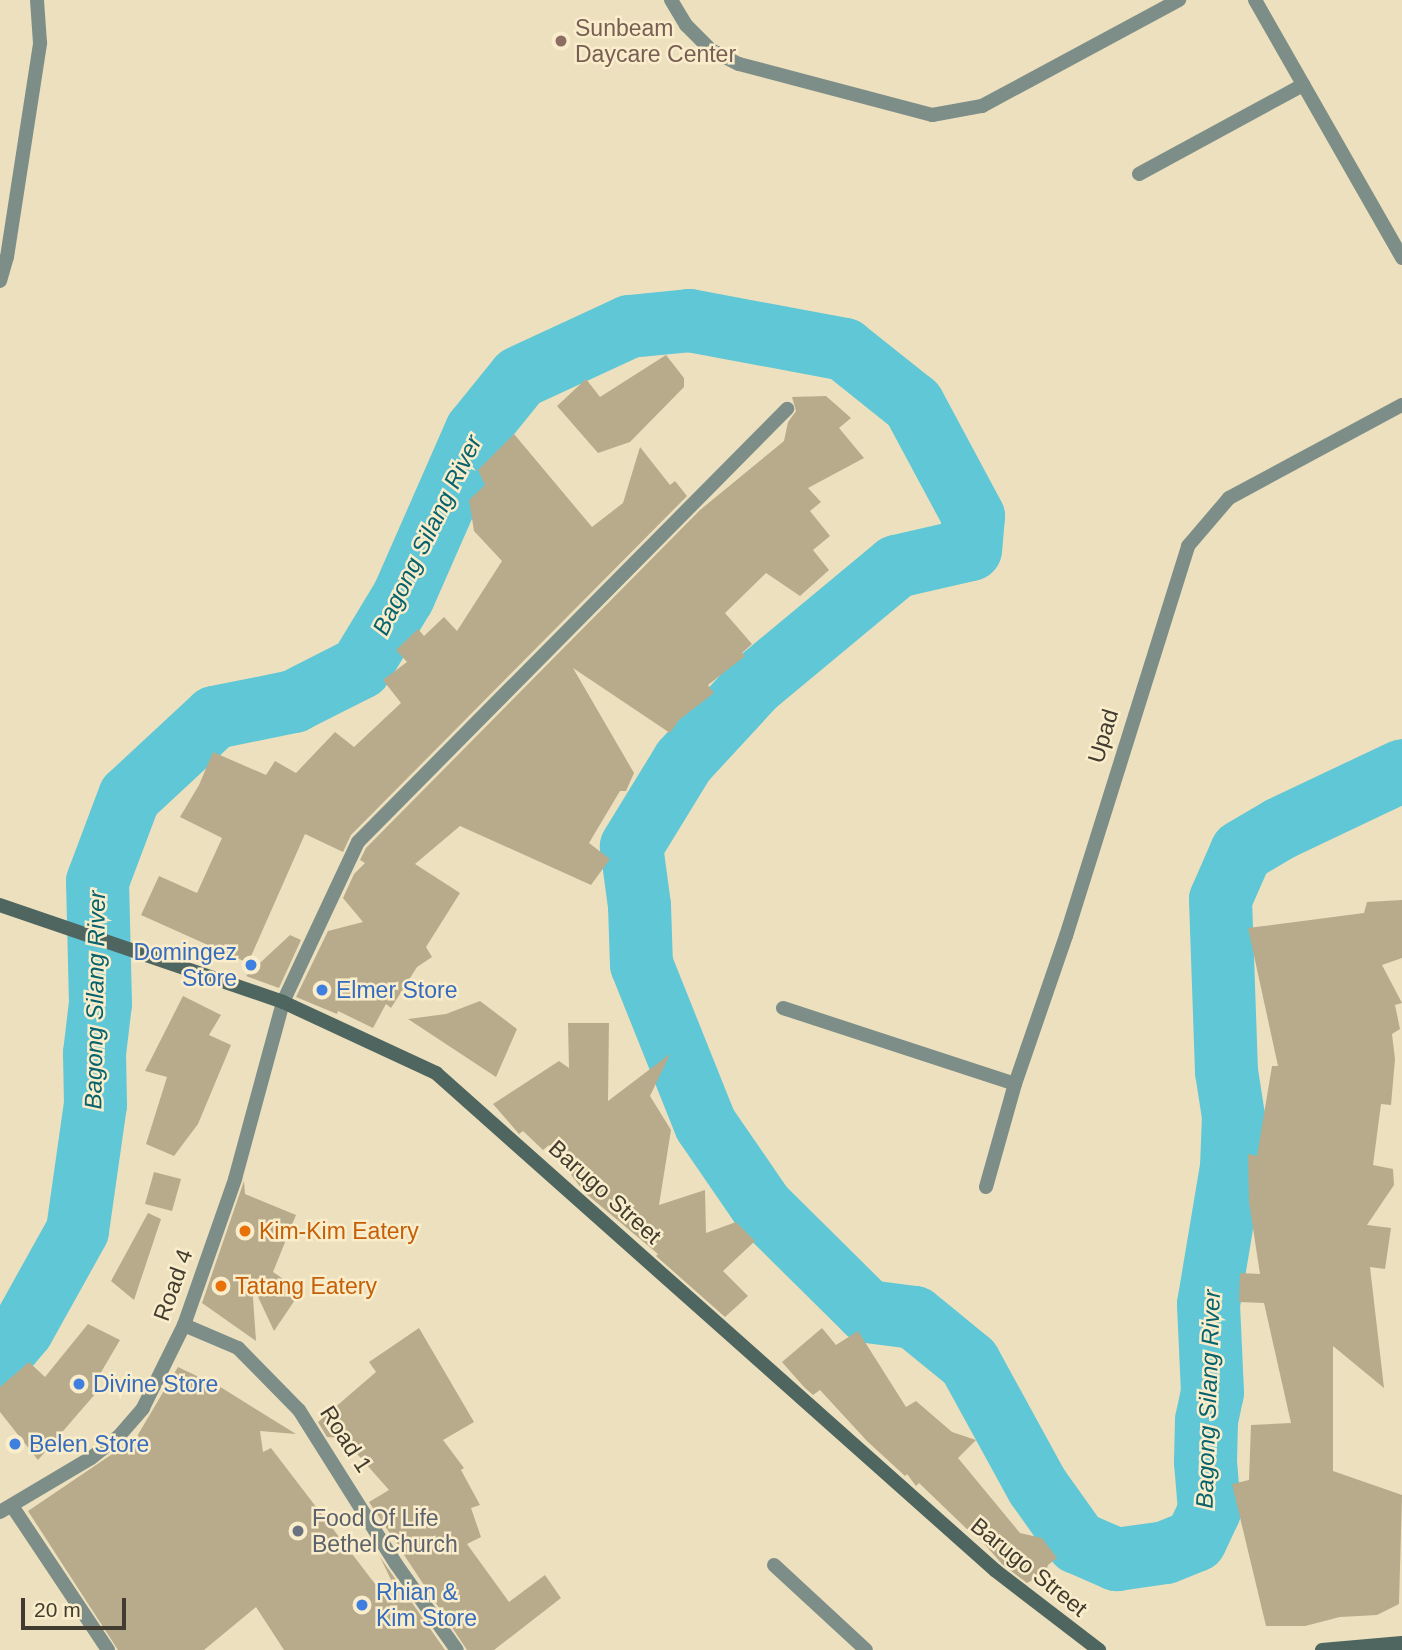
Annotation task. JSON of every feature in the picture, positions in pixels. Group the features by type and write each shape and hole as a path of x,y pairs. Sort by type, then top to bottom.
{"main road":[{"name":"Barugo Street","path":"0,905 83,936 283,1002 403,1055 448,1082 996,1571 1099,1650"},
{"path":"1322,1650 1402,1643"}],"street":[{"path":"0,281 40,43 37,0"},
{"path":"671,0 686,25 711,50 739,64 932,115 982,106 1179,0"},
{"path":"1255,0 1402,258"},
{"path":"1139,174 1303,85"},
{"name":"Upad","path":"986,1187 1015,1084 1066,936 1188,545 1229,498 1402,405"},
{"name":"Road 4","path":"6,1509 90,1458 119,1436 144,1408 184,1325 235,1179 283,1002 358,842 787,409"},
{"path":"783,1008 1015,1084"},
{"name":"Road 1","path":"184,1325 238,1348 299,1410 396,1564 457,1650"},
{"path":"6,1509 108,1650"},
{"path":"774,1565 866,1650"}],"building":[{"path":"666,355 684,378 684,387 630,442 598,453 557,406 586,379 600,397"},
{"path":"826,396 851,418 839,428 864,458 808,488 821,502 810,511 830,536 813,550 829,570 800,596 766,573 725,613 752,644 742,653 745,656 708,685 714,693 679,720 670,733 573,668 634,773 626,791 620,791 589,843 610,859 591,885 460,826 415,864 460,893 426,947 432,957 417,967 391,1008 386,1004 373,1028 338,1011 337,1014 296,997 328,931 363,922 343,898 354,874 365,863 360,860 366,848 700,510 784,441 788,422 796,411 792,397"},
{"path":"514,434 592,527 623,503 640,447 670,485 675,481 687,496 351,835 343,852 305,834 248,963 141,915 159,876 197,893 222,838 180,817 199,785 213,752 266,775 275,761 296,773 335,732 354,747 401,703 383,680 407,662 396,650 418,629 424,636 444,617 457,631 502,561 474,531 469,500 485,485 478,470"},
{"path":"1402,900 1402,958 1382,965 1402,1003 1395,1005 1400,1029 1392,1034 1395,1059 1391,1105 1381,1104 1373,1165 1393,1169 1394,1185 1367,1225 1391,1228 1385,1269 1370,1267 1384,1388 1333,1346 1333,1471 1402,1495 1399,1604 1377,1615 1340,1617 1305,1626 1266,1626 1232,1484 1249,1480 1251,1425 1291,1423 1264,1303 1239,1302 1240,1273 1260,1274 1249,1202 1248,1154 1257,1156 1272,1066 1278,1066 1248,928 1364,913 1367,902"},
{"path":"290,935 301,940 279,988 246,976"},
{"path":"183,996 221,1015 209,1035 231,1045 198,1124 174,1156 146,1144 167,1077 145,1071"},
{"path":"480,1001 517,1029 496,1077 408,1019 446,1014"},
{"path":"568,1023 609,1023 608,1101 670,1054 650,1096 671,1130 659,1205 705,1190 706,1233 736,1222 755,1241 723,1271 748,1296 725,1317 656,1256 658,1254 584,1192 549,1145 543,1150 523,1131 519,1134 493,1104 559,1061 569,1068"},
{"path":"154,1172 181,1179 172,1211 145,1204"},
{"path":"244,1181 245,1194 296,1215 273,1272 301,1291 274,1331 252,1284 256,1341 202,1303"},
{"path":"148,1213 161,1219 134,1300 111,1281"},
{"path":"88,1324 120,1340 100,1374 96,1393 38,1460 0,1412 0,1387 29,1362 45,1377"},
{"path":"419,1328 474,1422 443,1440 464,1468 461,1470 480,1505 471,1508 481,1537 467,1544 509,1602 545,1575 561,1598 494,1650 467,1650 369,1502 389,1490 343,1438 327,1437 318,1422 376,1372 369,1362"},
{"path":"822,1328 836,1345 858,1331 906,1407 916,1401 952,1432 976,1440 958,1458 1020,1533 1042,1538 1057,1558 1048,1565 1045,1573 1027,1583 1002,1564 974,1532 970,1532 919,1483 916,1486 907,1474 905,1476 867,1441 820,1390 813,1395 804,1387 782,1362"},
{"path":"178,1367 222,1388 296,1434 260,1431 263,1452 271,1448 382,1593 394,1586 380,1557 445,1650 284,1650 256,1607 204,1650 118,1650 28,1511 136,1438"}],"waterway":[{"name":"Bagong Silang River","path":"0,1355 22,1329 77,1230 95,1104 94,1053 100,1003 97,881 129,796 214,717 293,701 360,667 403,596 476,430 519,377 629,326 689,320 844,349 913,404 973,516 970,549 896,566 754,684 683,761 631,846 639,905 641,964 705,1124 762,1207 867,1311 914,1317 969,1362 1037,1486 1077,1542 1116,1559 1165,1552 1195,1540 1209,1510 1205,1461 1206,1420 1212,1392 1208,1304 1231,1167 1233,1116 1226,1071 1220,899 1241,851 1280,828 1402,770"}],"place":[{"name":"Sunbeam Daycare Center","path":"561,41"},
{"name":"Domingez Store","path":"251,965"},
{"name":"Elmer Store","path":"322,990"},
{"name":"Kim-Kim Eatery","path":"245,1231"},
{"name":"Tatang Eatery","path":"221,1286"},
{"name":"Divine Store","path":"79,1384"},
{"name":"Belen Store","path":"15,1444"},
{"name":"Food Of Life Bethel Church","path":"298,1531"},
{"name":"Rhian & Kim Store","path":"362,1605"}]}
